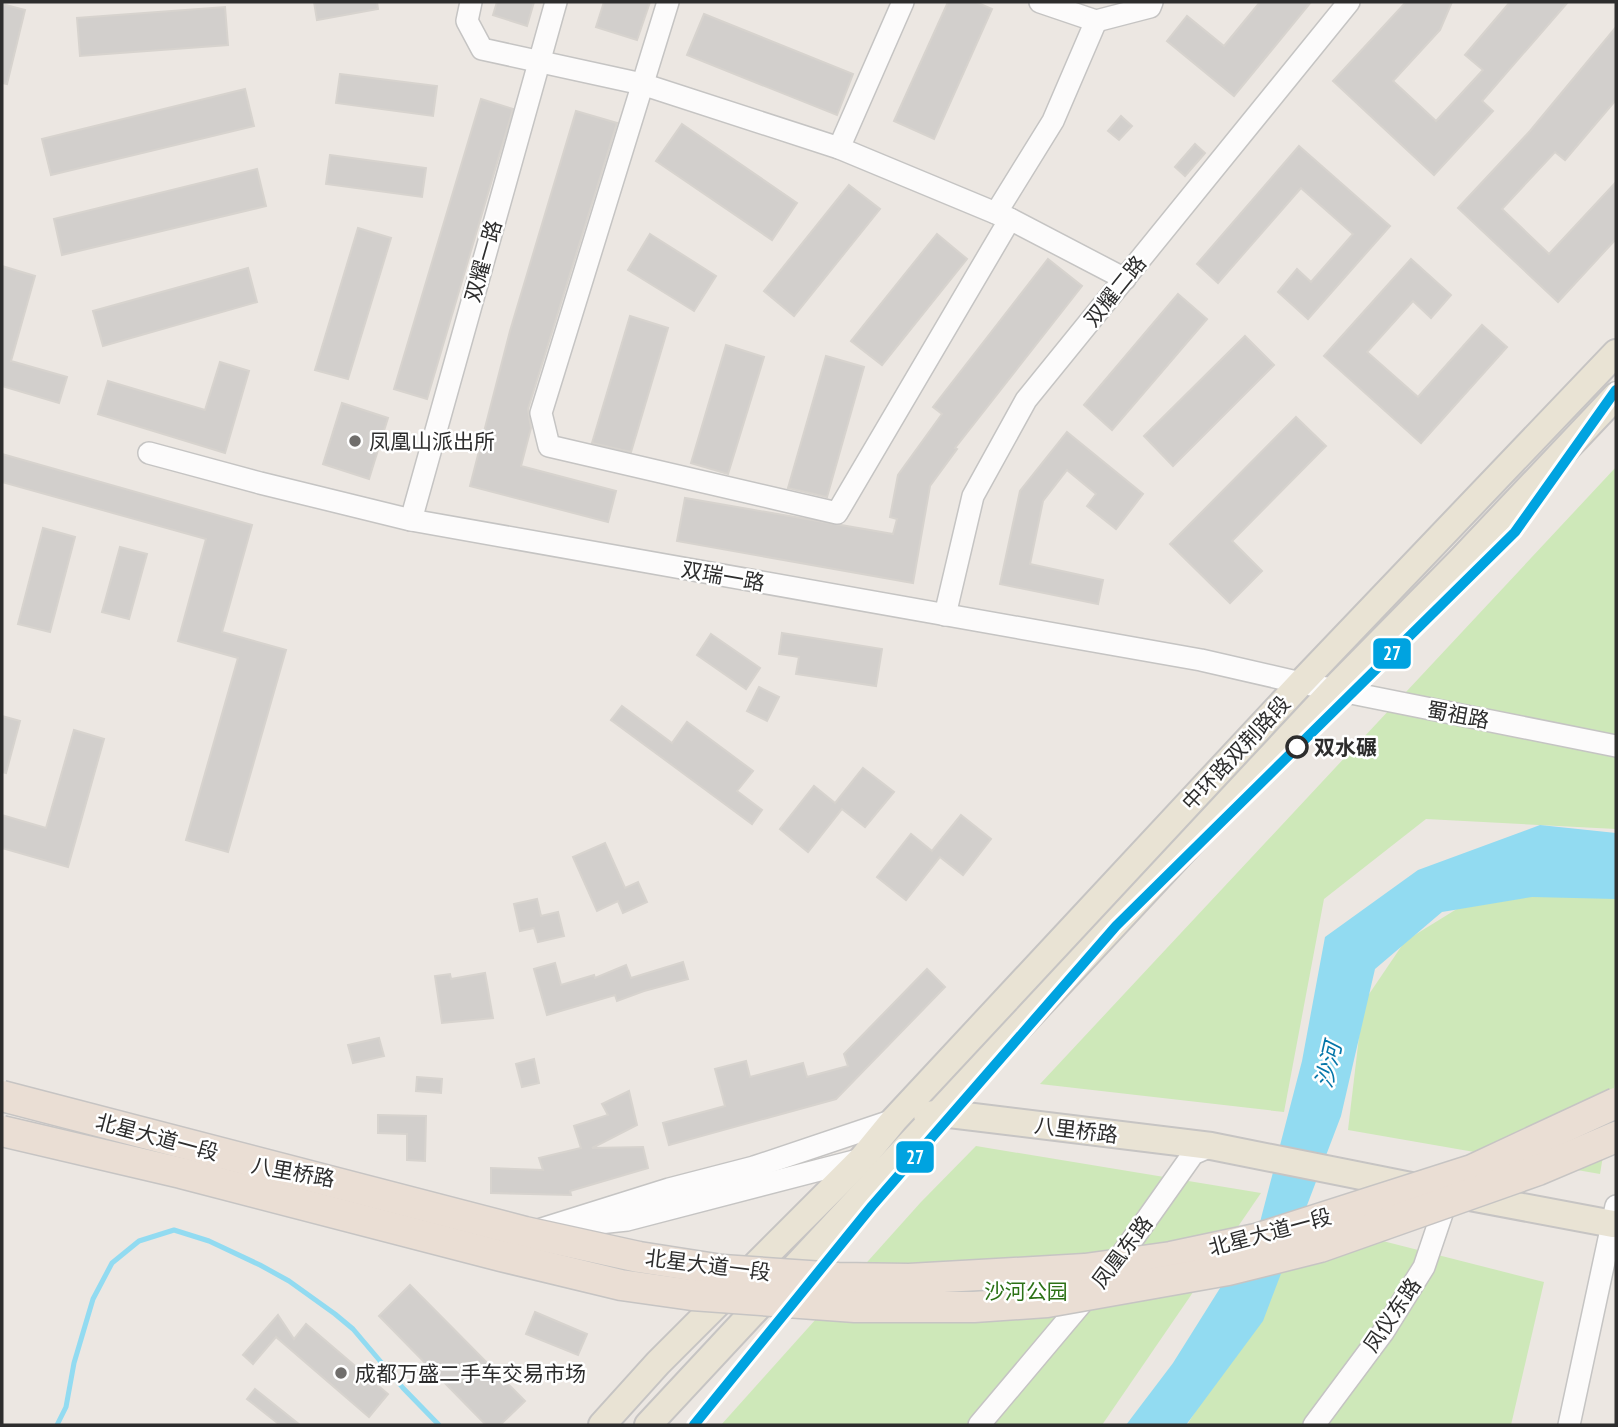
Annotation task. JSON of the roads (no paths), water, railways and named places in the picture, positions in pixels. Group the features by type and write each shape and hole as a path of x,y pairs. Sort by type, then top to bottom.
{"highway":[{"name":"北星大道一段","path":"2,1096 525,1232 639,1257 722,1270 838,1278 909,1279 1085,1269 1171,1257 1256,1240 1472,1170 1616,1103"},
{"name":"北星大道一段","path":"2,1131 181,1173 501,1256 621,1284 692,1295 855,1307 974,1307 1047,1302 1228,1270 1320,1247 1538,1170 1616,1137"}],"main road":[{"name":"中环路双荆路段","path":"602,1425 658,1363 862,1158 894,1120 1301,683 1616,353"},
{"name":"中环路双荆路段","path":"648,1425 1334,690 1616,396"},
{"name":"八里桥路","path":"894,1120 940,1113 1211,1146 1348,1175 1615,1218"}],"street":[{"path":"471,2 467,21 482,49 642,84 839,148 1003,216 1125,279"},
{"name":"双耀一路","path":"411,520 556,2"},
{"path":"668,2 541,414 549,446 837,513 1003,216 1053,121 1096,21"},
{"path":"839,148 903,2"},
{"path":"1040,2 1096,21 1150,7 1152,2"},
{"name":"双耀二路","path":"945,615 973,496 1026,400 1349,2"},
{"name":"双瑞一路","path":"149,453 411,520 1201,660 1301,683"},
{"name":"蜀祖路","path":"1301,683 1616,746"},
{"name":"八里桥路","path":"2,1096 276,1173 416,1188 433,1196 545,1228"},
{"name":"八里桥路","path":"2,1120 100,1146 462,1231 496,1234 626,1220 862,1158"},
{"name":"八里桥路","path":"2,1142 379,1239 429,1244 499,1243 669,1189 754,1167 894,1120"},
{"name":"凤凰东路","path":"979,1425 1118,1259 1194,1154 1211,1146"},
{"name":"凤仪东路","path":"1314,1425 1384,1331 1424,1268 1449,1193"},
{"path":"1569,1425 1615,1218"}],"water":[{"name":"沙河","path":"1540,825 1616,833 1616,899 1532,897 1442,912 1375,969 1341,1116 1263,1321 1186,1425 1126,1425 1173,1363 1259,1226 1302,1061 1325,937 1418,870"}],"waterway":[{"path":"57,1425 66,1407 74,1363 93,1299 112,1263 139,1241 174,1230 209,1241 260,1265 289,1281 335,1314 353,1329 403,1388 439,1425"}],"place":[{"name":"凤凰山派出所","path":"355,441"},
{"name":"双水碾","path":"1297,747"},
{"name":"成都万盛二手车交易市场","path":"341,1373"}],"park label":[{"name":"沙河公园","path":"1026,1291"}]}
